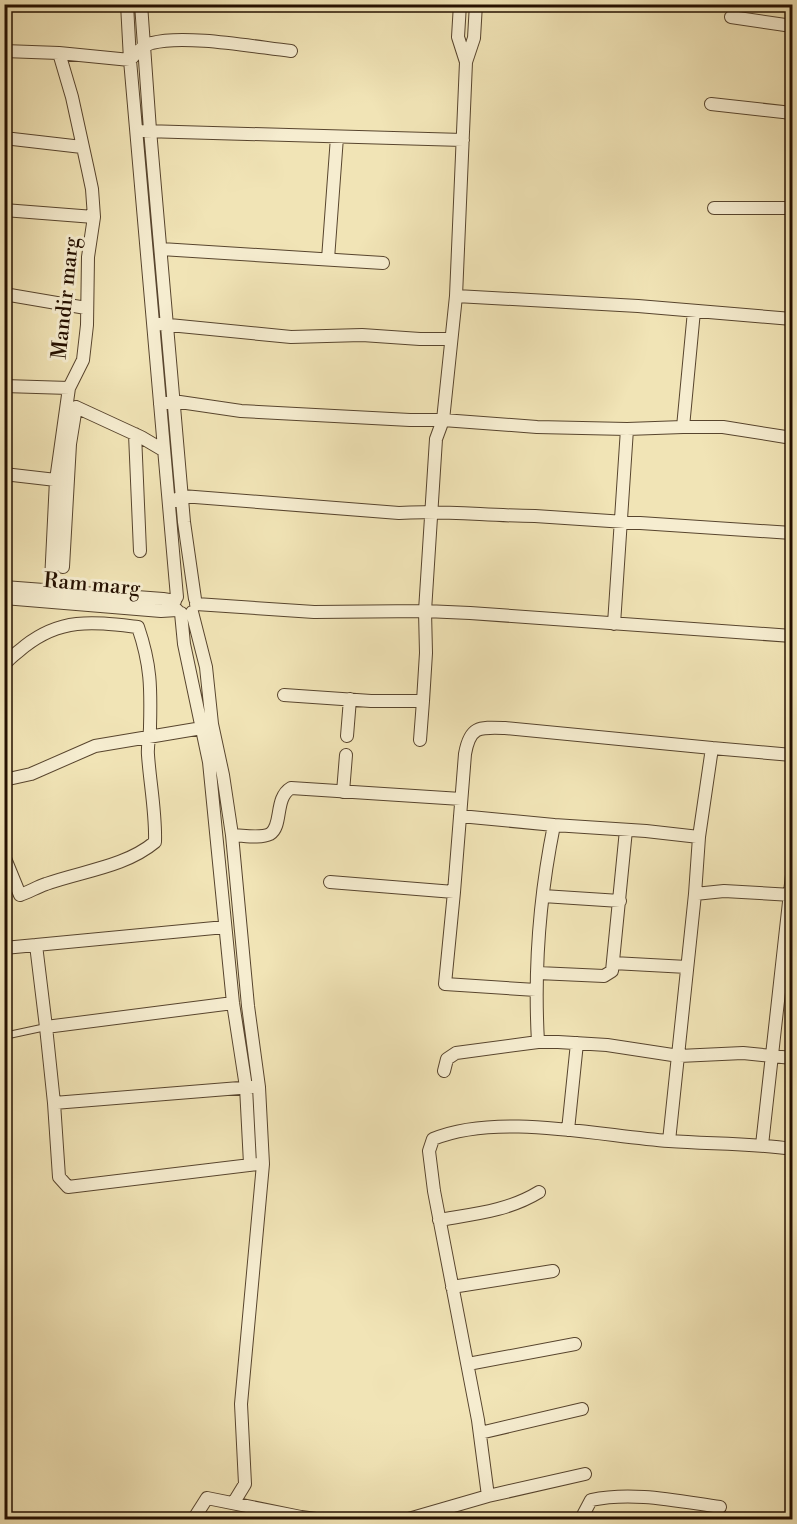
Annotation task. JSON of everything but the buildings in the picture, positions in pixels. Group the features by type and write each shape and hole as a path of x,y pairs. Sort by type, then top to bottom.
{"street":[{"path":"127,4 130,60 144,131 161,249 189,561 184,644 209,762 233,1003 256,1164"},
{"path":"141,4 153,325 163,450 185,605 206,668 212,724 223,775 232,835 248,1005 259,1087 241,1404 245,1484 234,1502"},
{"path":"460,4 458,37 466,62"},
{"path":"420,740 426,653 425,611 436,439 443,420 456,296 466,62 474,38 476,4"},
{"path":"731,17 792,26"},
{"path":"130,60 144,46 152,43 184,40 291,51"},
{"path":"4,51 59,53 130,60"},
{"name":"Mandir marg","path":"50,596 56,480 69,388 83,360 87,325 88,257 93,217 92,189 72,97 59,53"},
{"path":"711,104 792,113"},
{"path":"144,131 464,140"},
{"path":"328,259 337,137"},
{"path":"4,138 82,147"},
{"path":"714,208 792,208"},
{"path":"4,210 93,217"},
{"path":"161,249 383,263"},
{"path":"4,294 86,308"},
{"path":"456,296 694,310 792,319"},
{"path":"683,427 694,310"},
{"path":"153,325 167,324 291,337 362,335 451,339"},
{"path":"4,386 69,388"},
{"path":"160,404 174,401 241,411 443,420 537,427 723,428 792,438"},
{"path":"63,567 70,444 76,407 135,434 163,450"},
{"path":"614,624 627,429"},
{"path":"135,434 140,551"},
{"path":"4,474 56,480"},
{"path":"170,503 182,496 399,513 432,511 493,516 535,516 792,533"},
{"path":"4,586 50,596"},
{"name":"Ram marg","path":"4,598 50,596 161,610 185,605 314,612 425,611 792,636"},
{"path":"4,664 34,639 60,626 98,622 138,627 146,650 151,681 150,737 147,752 156,818 156,842 146,850 103,868 46,884 20,895 4,856"},
{"path":"284,695 423,701"},
{"path":"346,736 350,699"},
{"path":"536,990 445,984 467,739 476,731 487,727 792,755"},
{"path":"4,780 31,774 95,746 202,728"},
{"path":"669,1141 699,837 712,748"},
{"path":"343,792 346,755"},
{"path":"232,835 270,833 274,829 281,798 285,791 291,788 461,799"},
{"path":"460,816 699,837"},
{"path":"538,1042 536,990 543,896 554,825"},
{"path":"538,973 604,975 612,971 626,830"},
{"path":"762,1145 792,875"},
{"path":"330,882 454,892"},
{"path":"695,894 724,891 791,895"},
{"path":"543,896 620,901"},
{"path":"4,948 225,927"},
{"path":"36,945 54,1103 59,1177 68,1186 256,1164"},
{"path":"613,963 687,967"},
{"path":"46,1028 233,1003"},
{"path":"444,1071 447,1059 456,1053 538,1042 607,1045 679,1056 743,1053 792,1058"},
{"path":"568,1130 577,1043"},
{"path":"54,1103 259,1087"},
{"path":"488,1496 468,1364 439,1220 429,1151 433,1139 453,1132 484,1128 568,1130 669,1141 762,1145 792,1149"},
{"path":"439,1220 504,1208 526,1200 539,1192"},
{"path":"452,1287 553,1271"},
{"path":"468,1364 575,1344"},
{"path":"480,1433 582,1409"},
{"path":"405,1520 488,1496 585,1474"},
{"path":"582,1520 591,1500 607,1497 651,1497 720,1508"},
{"path":"193,1520 207,1498 323,1520"}],"lane":[{"path":"4,1036 46,1028"}]}
